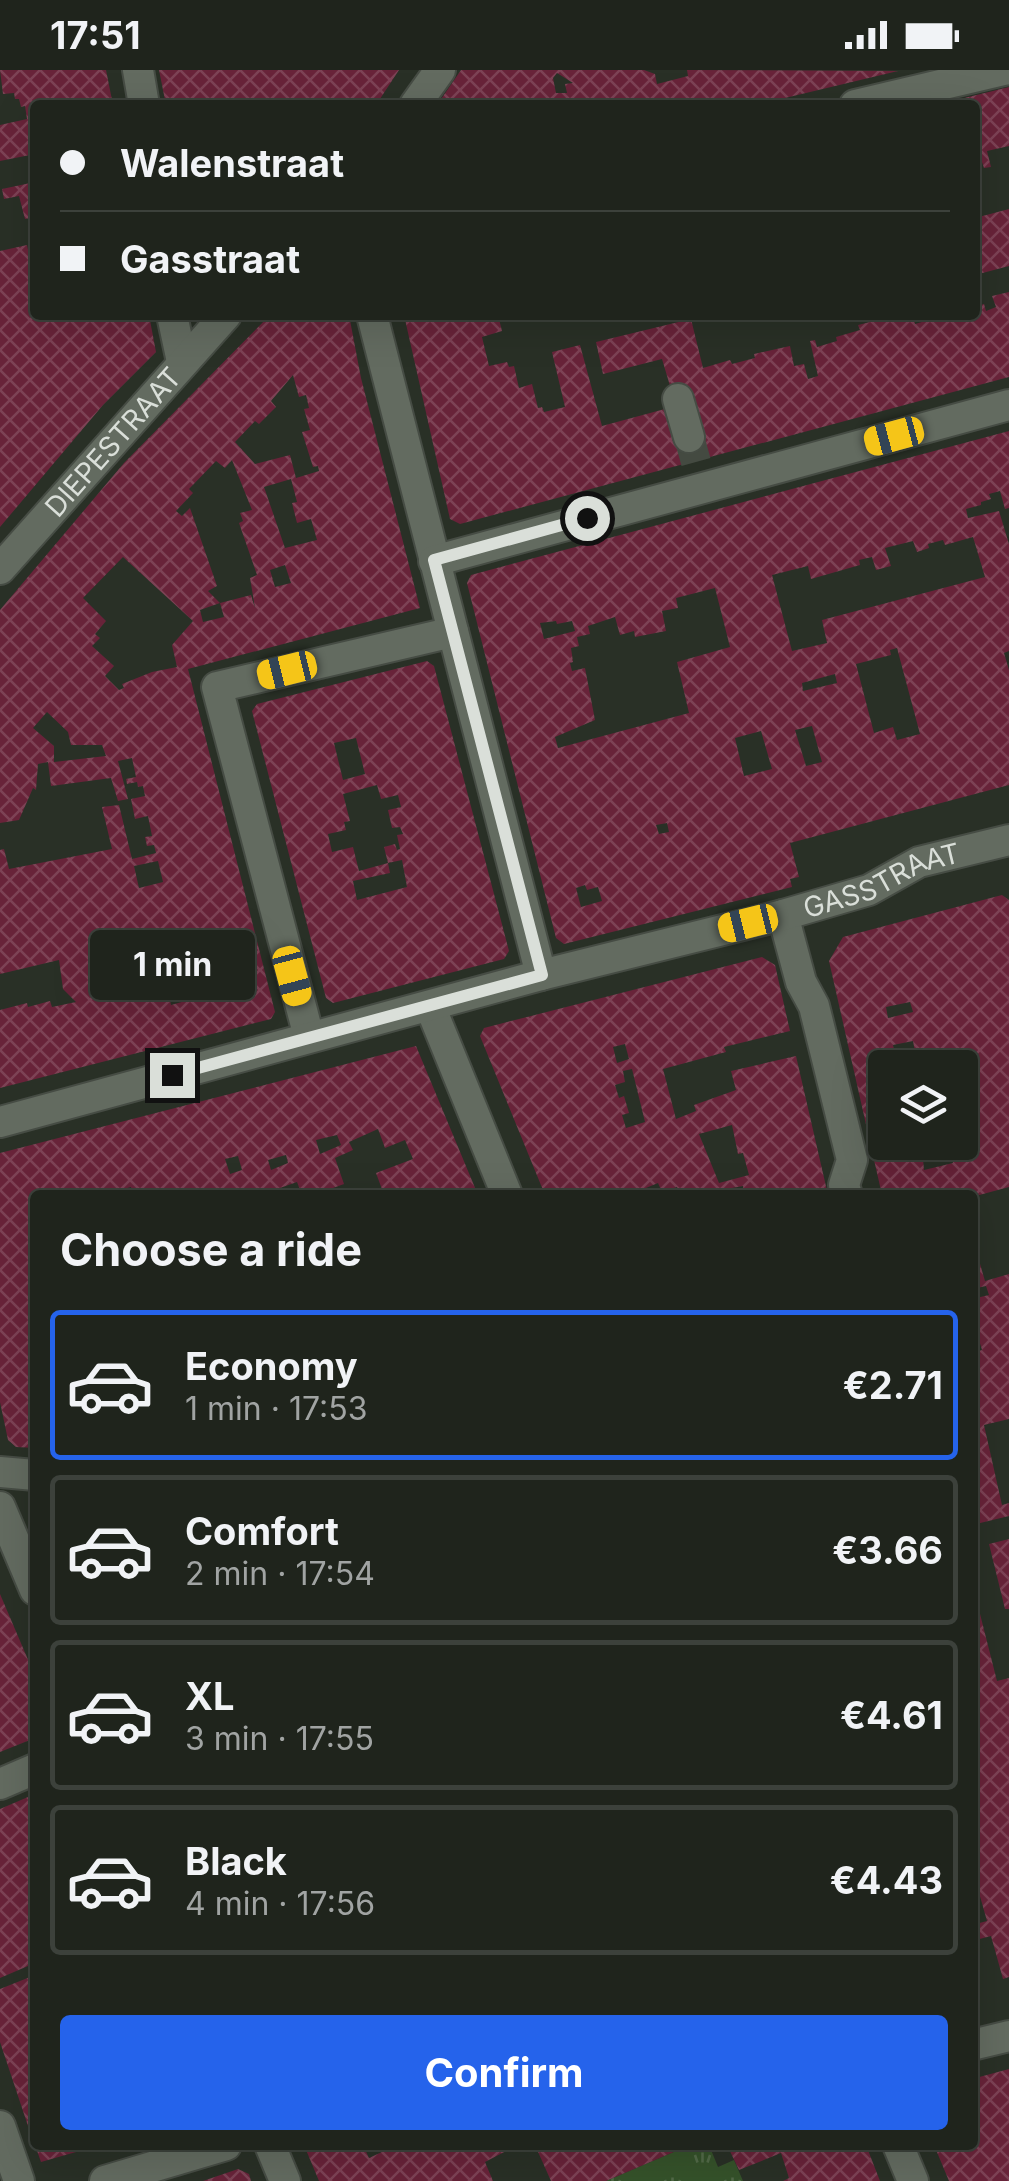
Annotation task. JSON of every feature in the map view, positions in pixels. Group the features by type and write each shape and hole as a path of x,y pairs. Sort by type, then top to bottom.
{"street":[{"path":"138,70 143,100"},
{"path":"419,100 440,70"},
{"path":"876,100 1004,70"},
{"path":"173,320 182,362"},
{"name":"DIEPESTRAAT","path":"0,569 221,320"},
{"path":"373,320 542,975"},
{"path":"678,398 696,462"},
{"path":"434,560 696,462 1009,405"},
{"path":"309,1037 217,687 452,632"},
{"name":"GASSTRAAT","path":"0,1122 869,890 919,862 1009,840"},
{"path":"783,914 801,982 814,1006 852,1160 846,1190"},
{"path":"430,1006 505,1190"},
{"path":"0,1472 30,1475"},
{"path":"0,1507 30,1578"},
{"path":"0,1784 30,1771"},
{"path":"978,2044 1009,2036"},
{"path":"0,2126 18,2181"},
{"path":"105,2181 209,2150"},
{"path":"272,2150 285,2181"},
{"path":"900,2150 913,2181"}],"green space":[{"path":"678,2150 711,2150 718,2167 734,2160 743,2181 606,2181"}],"building":[{"path":"0,70 106,70 112,100 30,100 30,155 0,161 0,125 27,119 25,106 21,107 14,93 3,94"},
{"path":"159,70 399,70 379,100 165,100"},
{"path":"461,70 644,70 655,74 657,84 688,76 687,70 898,71 777,100 440,100","holes":["557,73 573,83 565,84 567,93 556,93 553,78"]},
{"path":"1009,87 1009,146 987,151 991,167 984,168 980,159 980,100 956,100"},
{"path":"30,183 30,218 25,219 19,196 4,199 2,189"},
{"path":"1009,209 1009,266 980,274 980,217"},
{"path":"27,245 30,320 150,320 156,352 103,405 0,527 0,251"},
{"path":"1009,292 1009,377 460,524 450,519 405,320 499,320 502,331 482,337 489,366 507,362 509,367 514,366 519,388 532,384 538,408 542,407 544,412 565,407 552,352 580,345 602,426 676,406 662,359 603,374 596,342 691,320 703,368 730,360 732,364 755,358 754,354 790,346 794,366 804,364 808,379 818,376 810,341 815,340 817,347 837,341 836,337 860,330 858,325 878,320 914,320 915,324 929,320 980,320 980,305 984,304 986,311 996,307 992,296"},
{"path":"265,320 350,320 420,608 188,669 275,1012 271,1019 0,1088 0,1010 27,1003 28,1007 50,1001 52,1007 76,1002 63,989 59,960 0,974 0,850 4,849 9,869 112,849 102,807 119,805 132,859 156,853 154,845 147,846 145,837 152,836 148,816 135,819 131,799 145,796 143,786 138,787 137,782 127,784 126,779 136,777 132,758 118,761 128,799 118,801 111,778 51,786 48,762 38,764 36,790 33,788 19,820 0,823 0,610 124,463","holes":["293,375 299,397 306,395 309,408 304,409 310,430 302,432 313,467 318,466 319,471 296,478 290,455 255,464 235,442 276,407 271,401","232,460 252,510 240,513 243,521 239,523 257,575 250,578 255,608 251,595 220,603 208,591 217,586 190,508 182,516 176,511 193,493 189,489 216,461 225,468","291,479 297,523 311,519 317,540 285,548 264,487","123,557 193,621 172,645 177,667 152,672 122,684 124,688 119,690 105,676 114,666 92,646 100,638 95,634 106,621 83,598","285,565 291,583 275,587 270,570","220,603 224,617 203,622 200,610","47,712 68,732 71,745 102,745 106,756 54,762 54,746 33,728","158,861 163,882 139,888 134,866","206,941 217,982 194,987 196,998 171,1005 159,953"]},
{"path":"1009,431 1009,508 1005,509 1000,491 989,494 991,499 981,505 966,509 968,518 999,511 1009,544 1009,651 1004,653 1009,670 1009,785 790,843 799,877 790,879 792,887 564,944 556,938 467,583 471,575","holes":["973,537 985,577 822,620 827,643 792,651 772,575 808,566 811,579 860,565 859,560 872,557 876,570 891,566 885,548 913,541 917,552 943,540 945,545","715,588 730,647 677,662 689,713 558,748 555,737 595,720 585,668 572,671 570,663 571,648 579,646 577,637 590,634 588,626 615,617 620,635 634,631 635,637 666,631 662,611 678,608 676,598","572,621 575,631 544,639 540,623","897,648 920,734 897,740 893,727 874,733 856,664 891,655 890,650","835,674 837,683 803,691 802,683","812,726 822,762 806,766 795,730","761,731 772,769 744,776 735,738","667,823 669,832 659,834 656,825","598,887 602,901 581,907 576,888"]},
{"path":"427,661 434,666 509,951 504,959 333,1003 326,998 252,711 257,704","holes":["356,738 365,774 343,780 334,743","377,785 381,799 398,795 401,807 388,810 392,828 400,827 403,834 397,835 400,849 395,844 384,847 388,863 359,871 353,847 332,852 328,834 346,830 344,822 350,821 343,794","402,860 407,887 357,900 353,881 390,873 388,863"]},
{"path":"1002,895 1009,900 1009,1187 978,1195 978,1190 881,1190 874,1160 923,1160 924,1170 953,1163 952,1160 978,1160 978,1050 915,1050 913,1041 893,1045 894,1050 868,1050 868,1133 829,961 843,937","holes":["910,1002 913,1012 888,1018 886,1007"]},
{"path":"762,957 775,965 790,1031 724,1047 726,1052 663,1069 676,1119 696,1111 694,1105 736,1090 731,1071 796,1056 827,1190 743,1190 743,1186 661,1190 658,1183 641,1190 543,1190 480,1036 484,1028","holes":["625,1044 629,1059 617,1063 613,1047","632,1069 645,1122 626,1128 622,1115 629,1113 624,1096 619,1098 615,1085 625,1082 623,1071","732,1125 738,1154 743,1153 749,1175 719,1183 699,1134"]},
{"path":"416,1046 476,1190 382,1190 376,1173 413,1159 405,1140 385,1148 378,1129 349,1142 353,1150 335,1158 344,1184 328,1190 300,1190 297,1182 274,1190 30,1190 30,1448 16,1447 8,1440 0,1402 0,1153","holes":["337,1135 341,1145 320,1154 316,1140","286,1155 288,1163 271,1170 268,1160","238,1156 242,1170 230,1174 225,1159"]},
{"path":"978,1257 985,1281 1009,1274 1009,1419 984,1425 1002,1505 1009,1503 1009,1516 978,1524 978,1351 982,1350 978,1298 989,1295 986,1286 978,1288"},
{"path":"1009,1539 1009,1609 1005,1609 989,1544"},
{"path":"0,1594 30,1664 30,1740 0,1752"},
{"path":"978,1606 997,1681 1009,1678 1009,1977 1003,1979 991,1936 978,1939 978,1923 987,1921 978,1889"},
{"path":"30,1796 30,1965 0,1978 0,1809"},
{"path":"30,1977 30,2132 0,2042 0,1989"},
{"path":"1009,2069 1009,2181 949,2181 936,2150 978,2150 978,2077"},
{"path":"37,2150 83,2150 41,2162"},
{"path":"306,2150 365,2150 369,2158 386,2150 508,2150 485,2162 493,2181 319,2181"},
{"path":"537,2150 678,2150 606,2181 551,2181"},
{"path":"729,2150 868,2150 880,2181 783,2181 789,2178 781,2153 739,2170"},
{"path":"238,2169 249,2174 251,2181 203,2181"}],"tunnel":[{"path":"689,437 696,462"}],"route":[{"path":"172,1075 542,975 434,560 587,518"}]}
